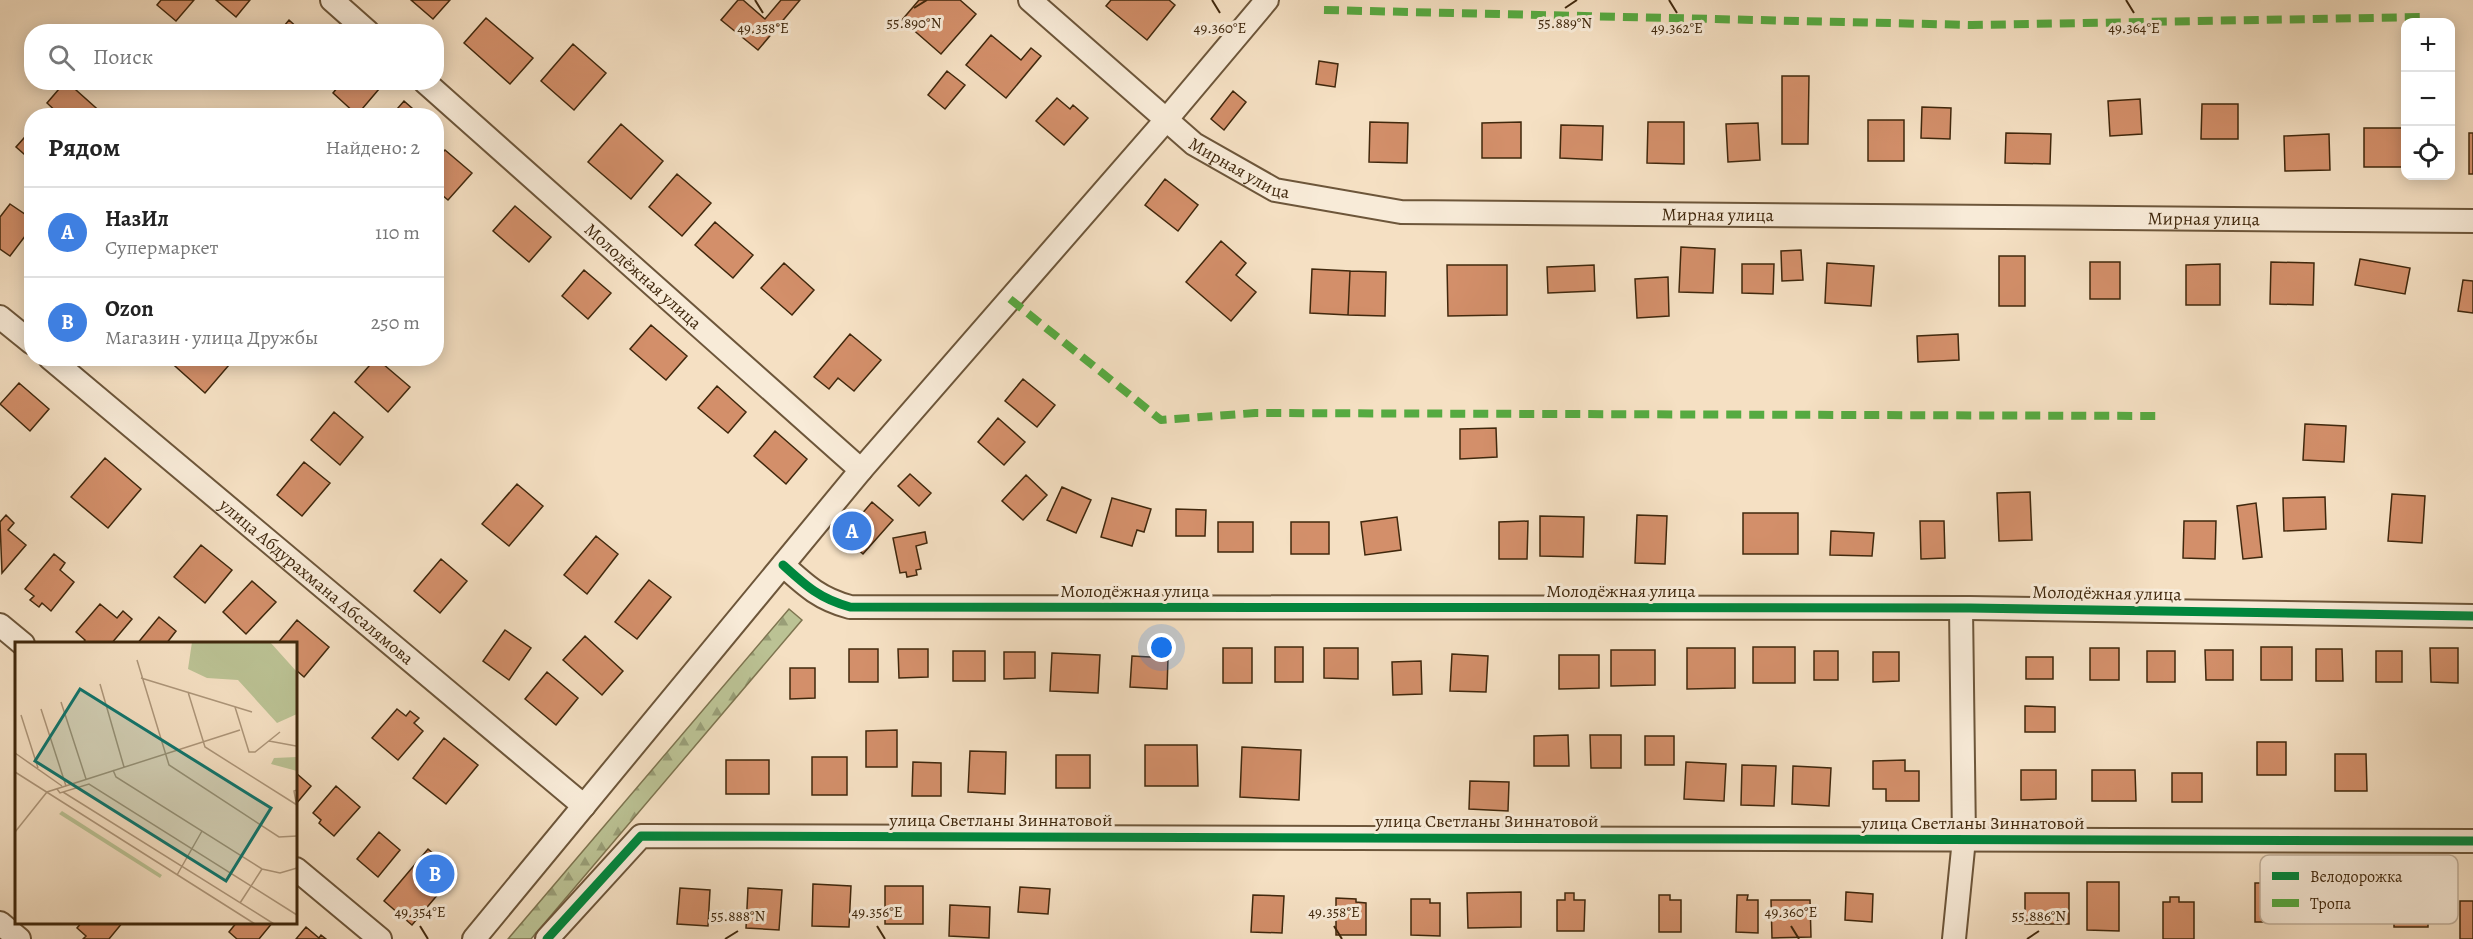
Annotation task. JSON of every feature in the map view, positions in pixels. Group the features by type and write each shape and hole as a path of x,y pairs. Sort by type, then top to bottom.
{"street":[{"path":"332,0 359,24"},
{"name":"Мирная улица","path":"1030,0 1194,144 1275,190 1401,212 2473,221"},
{"path":"474,939 861,470 1166,120 1267,0"},
{"name":"Молодёжная улица","path":"434,90 861,470"},
{"path":"0,317 24,336"},
{"name":"улица Абдурахмана Абсалямова","path":"60,366 584,806"},
{"name":"Молодёжная улица","path":"783,565 810,589 828,601 850,607 1961,608 2473,616"},
{"path":"1953,939 1964,839 1961,608"},
{"path":"0,625 21,642"},
{"name":"улица Светланы Зиннатовой","path":"547,939 641,836 2473,841"},
{"path":"297,870 380,939"},
{"path":"0,923 19,939"}],"green space":[{"path":"789,609 802,620 531,939 508,939"}],"building":[{"path":"161,0 194,0 176,21 157,5"},
{"path":"216,0 250,0 236,17"},
{"path":"411,0 450,0 433,19"},
{"path":"738,0 743,0 765,19 781,0 800,0 758,50 721,20"},
{"path":"919,0 960,0 976,14 941,54 902,20"},
{"path":"1111,0 1169,0 1175,5 1147,40 1106,6"},
{"path":"486,18 533,58 510,84 464,43"},
{"path":"991,35 1021,60 1031,48 1041,56 1006,98 966,65"},
{"path":"573,44 606,73 574,110 541,81"},
{"path":"1319,61 1338,64 1335,87 1316,84"},
{"path":"947,71 965,85 945,109 928,95"},
{"path":"1782,76 1809,76 1808,144 1782,144"},
{"path":"58,90 76,90 96,108 52,108 47,103"},
{"path":"335,90 378,90 363,108 349,108 333,93"},
{"path":"1233,91 1246,102 1224,130 1211,119"},
{"path":"1057,98 1070,109 1073,105 1088,118 1064,145 1036,121"},
{"path":"2140,99 2142,134 2110,136 2108,101"},
{"path":"404,101 412,108 398,108"},
{"path":"2202,104 2238,104 2238,139 2201,139"},
{"path":"1922,107 1951,108 1950,139 1921,138"},
{"path":"1868,120 1904,120 1904,161 1868,161"},
{"path":"1370,122 1408,123 1407,163 1369,162"},
{"path":"1521,122 1521,158 1482,158 1482,123"},
{"path":"1648,122 1684,122 1684,164 1647,163"},
{"path":"1758,123 1760,160 1728,162 1726,124"},
{"path":"621,124 663,161 631,199 588,162"},
{"path":"1561,125 1603,126 1602,160 1560,158"},
{"path":"2364,128 2401,128 2401,167 2364,167"},
{"path":"2006,133 2051,134 2050,164 2005,163"},
{"path":"2469,133 2473,133 2473,174 2469,174"},
{"path":"2329,134 2330,170 2285,171 2284,136"},
{"path":"24,138 24,154 16,147"},
{"path":"444,151 472,173 448,200 444,197"},
{"path":"677,174 711,203 682,236 649,207"},
{"path":"1165,179 1198,205 1178,231 1145,205"},
{"path":"10,204 24,214 24,238 10,256 0,249 0,217"},
{"path":"515,206 551,237 529,262 493,231"},
{"path":"715,222 753,255 733,278 695,245"},
{"path":"1221,241 1246,263 1236,275 1256,292 1231,321 1186,282"},
{"path":"1681,247 1715,249 1713,293 1679,292"},
{"path":"1801,250 1803,280 1782,281 1781,251"},
{"path":"1999,256 2025,256 2025,306 1999,306"},
{"path":"2360,259 2410,268 2405,294 2355,285"},
{"path":"2090,262 2120,262 2120,299 2090,299"},
{"path":"2271,262 2314,263 2313,305 2270,304"},
{"path":"784,263 814,290 792,315 761,288"},
{"path":"1827,263 1874,266 1871,306 1825,303"},
{"path":"1742,264 1774,264 1773,294 1742,293"},
{"path":"2220,264 2220,305 2186,305 2186,265"},
{"path":"1447,265 1507,265 1507,315 1448,316"},
{"path":"1594,265 1595,291 1548,293 1547,267"},
{"path":"1312,269 1350,271 1348,315 1310,313"},
{"path":"584,270 611,293 588,319 562,296"},
{"path":"1350,271 1386,272 1385,316 1348,315"},
{"path":"1668,277 1669,316 1637,318 1635,279"},
{"path":"2463,280 2473,281 2473,313 2458,311"},
{"path":"651,325 687,356 666,380 630,349"},
{"path":"850,334 881,360 854,391 838,378 829,389 814,377"},
{"path":"1958,334 1959,360 1918,362 1917,336"},
{"path":"175,366 228,366 205,393"},
{"path":"369,366 385,366 410,387 388,412 355,382"},
{"path":"1023,379 1055,405 1037,427 1005,401"},
{"path":"19,383 49,409 30,431 0,404"},
{"path":"717,386 746,412 728,433 698,408"},
{"path":"334,412 363,437 340,465 311,440"},
{"path":"998,418 1025,442 1004,465 978,442"},
{"path":"2305,424 2346,426 2344,462 2303,460"},
{"path":"1496,428 1497,457 1460,459 1460,429"},
{"path":"775,431 807,459 786,484 754,456"},
{"path":"105,458 141,489 108,528 71,497"},
{"path":"304,462 330,483 302,516 277,495"},
{"path":"910,474 931,493 919,506 898,486"},
{"path":"1026,475 1047,495 1023,520 1002,501"},
{"path":"517,484 543,506 509,546 482,524"},
{"path":"1062,487 1091,500 1076,533 1047,520"},
{"path":"2030,492 2032,540 1999,541 1997,493"},
{"path":"2392,494 2425,496 2422,543 2388,541"},
{"path":"2325,497 2326,529 2284,531 2283,498"},
{"path":"1112,498 1151,509 1144,532 1137,530 1132,546 1101,537"},
{"path":"872,502 893,520 863,554 843,536"},
{"path":"2256,503 2262,557 2243,559 2237,506"},
{"path":"1176,509 1206,510 1205,536 1176,536"},
{"path":"1743,513 1798,513 1798,554 1743,554"},
{"path":"6,515 14,523 8,530 26,545 2,573 0,522"},
{"path":"1637,515 1667,516 1665,564 1635,563"},
{"path":"1540,516 1584,517 1583,557 1540,556"},
{"path":"1397,517 1401,550 1365,555 1361,522"},
{"path":"1528,521 1527,559 1499,559 1499,522"},
{"path":"1920,521 1944,521 1945,558 1921,559"},
{"path":"2184,521 2216,521 2215,559 2183,558"},
{"path":"1218,522 1253,522 1253,552 1218,552"},
{"path":"1291,522 1329,522 1329,554 1291,554"},
{"path":"1831,531 1874,533 1872,556 1830,555"},
{"path":"925,532 927,543 916,546 921,569 916,570 917,575 907,577 906,572 900,573 893,538"},
{"path":"596,536 618,554 587,594 564,575"},
{"path":"201,545 232,570 205,603 174,577"},
{"path":"54,554 65,563 60,570 74,582 51,611 42,603 39,607 30,600 34,596 25,589"},
{"path":"441,559 467,581 440,613 414,591"},
{"path":"649,580 671,597 637,639 615,622"},
{"path":"252,581 276,602 246,634 223,612"},
{"path":"100,604 117,618 123,611 132,619 113,642 84,642 85,640 76,632"},
{"path":"159,617 176,631 168,642 139,642"},
{"path":"297,620 329,647 304,677 297,671 297,642 279,642"},
{"path":"505,630 531,648 509,680 483,661"},
{"path":"585,636 623,671 602,695 563,660"},
{"path":"1275,647 1303,647 1303,682 1275,682"},
{"path":"1753,647 1795,647 1795,683 1753,683"},
{"path":"2261,647 2292,647 2292,680 2261,680"},
{"path":"1223,648 1252,648 1252,683 1223,683"},
{"path":"1324,648 1358,648 1358,679 1324,678"},
{"path":"1687,648 1735,648 1735,688 1687,689"},
{"path":"2090,648 2119,648 2119,680 2090,680"},
{"path":"2430,648 2458,648 2458,683 2431,682"},
{"path":"849,649 878,649 878,682 849,682"},
{"path":"898,649 928,649 928,677 899,678"},
{"path":"2316,649 2342,649 2343,681 2316,681"},
{"path":"1611,650 1655,650 1655,685 1611,686"},
{"path":"2205,650 2233,650 2233,680 2206,680"},
{"path":"953,651 985,651 985,681 953,681"},
{"path":"1814,651 1838,651 1838,680 1814,680"},
{"path":"2147,651 2175,651 2175,682 2147,682"},
{"path":"2376,651 2402,651 2402,682 2376,682"},
{"path":"1004,652 1035,652 1035,678 1004,679"},
{"path":"1873,652 1899,652 1899,681 1873,682"},
{"path":"1052,653 1100,655 1098,693 1050,691"},
{"path":"1452,654 1488,656 1486,692 1450,691"},
{"path":"1559,655 1599,655 1599,688 1559,689"},
{"path":"1132,656 1168,658 1167,689 1130,687"},
{"path":"2026,657 2053,657 2053,679 2026,679"},
{"path":"1421,661 1422,694 1393,695 1392,662"},
{"path":"790,668 815,668 815,698 790,699"},
{"path":"547,672 578,698 556,725 525,699"},
{"path":"2025,706 2055,707 2055,732 2025,732"},
{"path":"397,709 406,716 410,711 419,718 414,723 423,731 398,760 372,738"},
{"path":"897,730 897,767 866,767 866,731"},
{"path":"1568,735 1569,766 1534,766 1534,736"},
{"path":"1590,735 1621,735 1621,768 1591,768"},
{"path":"1645,736 1674,736 1674,765 1645,765"},
{"path":"444,738 478,765 446,804 413,778"},
{"path":"2257,742 2286,742 2286,775 2257,775"},
{"path":"1145,745 1197,745 1198,786 1145,786"},
{"path":"1242,747 1301,750 1299,800 1240,797"},
{"path":"970,751 1006,752 1005,794 968,792"},
{"path":"2335,754 2366,754 2367,791 2335,791"},
{"path":"1056,755 1090,755 1090,788 1056,788"},
{"path":"812,757 847,757 847,795 812,795"},
{"path":"726,760 769,760 769,794 726,794"},
{"path":"1905,760 1905,771 1919,771 1919,801 1886,801 1886,789 1873,789 1873,761"},
{"path":"913,762 941,763 941,796 912,796"},
{"path":"1686,762 1726,764 1724,801 1684,799"},
{"path":"1742,765 1776,766 1774,806 1741,805"},
{"path":"1793,766 1831,768 1829,806 1792,804"},
{"path":"2021,770 2056,770 2056,799 2021,800"},
{"path":"2092,770 2135,770 2136,801 2092,801"},
{"path":"2172,773 2202,773 2202,802 2172,802"},
{"path":"297,774 311,786 297,803"},
{"path":"1470,781 1509,782 1508,811 1469,809"},
{"path":"336,786 360,807 334,836 319,823 321,820 313,813"},
{"path":"379,832 400,850 378,877 357,859"},
{"path":"428,849 456,873 412,925 384,901"},
{"path":"2087,882 2119,882 2119,931 2087,930"},
{"path":"2255,883 2260,883 2260,922 2255,922"},
{"path":"813,884 851,886 849,927 812,926"},
{"path":"885,886 923,886 923,924 885,924"},
{"path":"1020,887 1050,889 1048,914 1018,912"},
{"path":"680,888 710,890 708,926 677,924"},
{"path":"748,888 782,890 779,930 746,928"},
{"path":"1521,892 1521,927 1468,928 1467,893"},
{"path":"1846,892 1873,894 1872,922 1845,920"},
{"path":"1565,893 1574,893 1574,900 1585,900 1584,931 1557,931 1557,900 1565,900"},
{"path":"2025,893 2069,893 2069,924 2025,924"},
{"path":"1253,895 1284,896 1282,933 1251,932"},
{"path":"1659,895 1670,895 1670,900 1681,900 1681,932 1659,932"},
{"path":"1737,895 1748,895 1747,900 1758,900 1758,933 1736,932"},
{"path":"2170,897 2179,897 2179,902 2194,902 2194,939 2163,939 2163,902 2170,902"},
{"path":"1336,898 1356,899 1356,902 1366,903 1366,935 1336,935"},
{"path":"1411,899 1430,899 1430,903 1440,903 1440,936 1411,935"},
{"path":"1771,900 1810,900 1811,937 1772,938"},
{"path":"2460,901 2473,901 2473,939 2460,939"},
{"path":"950,905 990,907 989,938 949,936"},
{"path":"80,924 121,924 109,939 83,939 86,936 77,928"},
{"path":"235,924 271,924 259,939 237,939 229,932"},
{"path":"2394,924 2428,924 2428,927 2394,927"},
{"path":"306,927 319,938 321,935 326,939 296,939"}],"marked path":[{"path":"1324,10 1972,25 2426,17"},
{"path":"1010,299 1161,420 1255,413 2159,416"}],"cycle path":[{"path":"783,565 814,591 850,607 1970,608 2473,616"},
{"path":"547,939 641,836 2473,841"}],"place":[{"name":"НазИл","path":"852,531"},
{"name":"Ozon","path":"435,874"}]}
